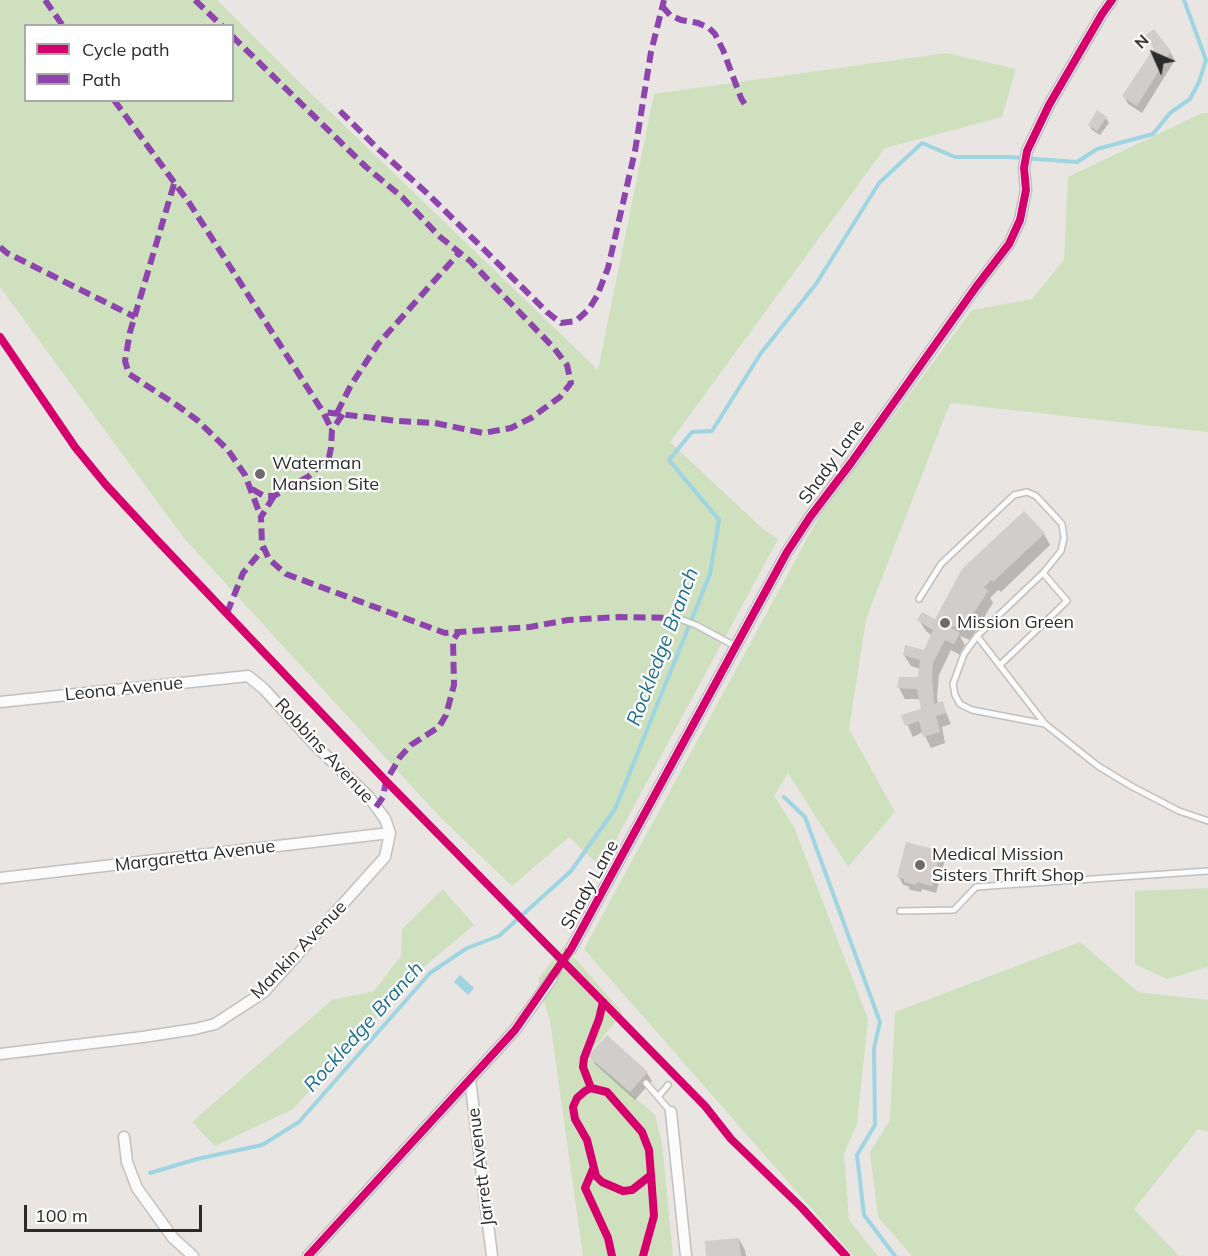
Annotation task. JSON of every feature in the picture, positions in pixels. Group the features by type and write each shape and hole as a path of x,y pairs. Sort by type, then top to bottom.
{"street":[{"name":"Shady Lane","path":"572,949 788,552 810,517 1009,244 1020,220 1026,190 1024,168 1027,152 1049,105 1112,0"},
{"name":"Leona Avenue","path":"0,702 248,676"},
{"name":"Robbins Avenue","path":"248,676 264,688 315,745 369,797 385,819 390,834"},
{"name":"Margaretta Avenue","path":"0,878 390,834"},
{"name":"Mankin Avenue","path":"0,1054 143,1037 215,1024 264,992 385,857 390,834"},
{"path":"308,1256 515,1030 552,978"},
{"name":"Jarrett Avenue","path":"470,1079 492,1256"},
{"path":"671,1112 686,1256"},
{"path":"124,1137 127,1162 137,1188 173,1238 193,1256"}],"lane":[{"path":"919,599 941,564 1014,495 1027,492 1036,496 1062,524 1064,538 1061,550 1043,573 977,636 964,654 953,684 960,704 972,710 1045,724"},
{"path":"1000,665 1066,601 1043,573"},
{"path":"677,618 696,625 737,647"},
{"path":"977,636 1045,724 1098,766 1131,786 1179,811 1208,821"},
{"path":"900,911 954,910 976,887 1208,871"},
{"path":"646,1083 671,1112"},
{"path":"658,1097 668,1085"}],"green space":[{"path":"0,0 217,0 598,370 654,94 946,53 1016,69 1002,117 885,148 670,442 763,529 778,539 601,867 569,837 512,886 440,817 183,537 0,287"},
{"path":"1202,113 1208,113 1208,432 950,403 866,619 849,729 895,812 848,867 788,773 774,796 794,827 868,1019 857,1124 844,1153 849,1220 878,1256 853,1256 584,949 819,517 972,310 1032,299 1064,260 1068,177"},
{"path":"1208,888 1208,967 1167,979 1135,964 1135,891"},
{"path":"443,889 474,925 425,966 293,1109 215,1146 192,1122 332,1000 374,991 401,956 402,929"},
{"path":"1080,942 1138,992 1208,1000 1208,1132 1198,1129 1134,1209 1179,1256 912,1256 878,1217 870,1152 890,1120 895,1012"},
{"path":"564,946 623,1013 587,1056 655,1115 662,1143 673,1256 583,1256 550,1021 538,979"}],"water":[{"path":"460,975 474,988 468,995 454,982"}],"building":[{"path":"1154,29 1171,51 1137,106 1122,96 1154,48 1144,36"},
{"path":"1097,110 1107,117 1097,131 1088,125"},
{"name":"Mission Green","path":"1024,511 1045,533 993,582 991,580 984,587 988,591 964,629 954,626 951,628 960,633 954,644 945,640 933,663 932,674 934,704 943,701 946,713 936,716 940,732 923,737 919,721 905,726 901,715 921,709 917,689 897,688 899,677 918,677 920,660 903,655 905,645 924,650 933,630 917,620 922,612 935,619 962,569"},
{"path":"906,842 941,851 932,886 917,882 916,885 904,882 904,879 897,877"},
{"path":"607,1035 648,1072 630,1092 588,1056"},
{"path":"739,1238 741,1256 706,1256 705,1241"}],"waterway":[{"name":"Rockledge Branch","path":"150,1173 197,1159 262,1145 299,1122 430,973 467,948 499,936 571,871 615,809 710,574 719,520 669,460 692,432 712,431 761,353 816,284 879,183 922,143 955,157 1009,157 1077,162 1097,149 1153,134 1170,113 1190,99 1199,82 1206,60 1184,0"},
{"path":"784,797 805,817 880,1022 874,1048 875,1125 857,1155 864,1215 895,1256"}],"tunnel":[{"path":"552,978 571,949"}],"marked path":[{"path":"45,0 62,24"},
{"path":"195,0 220,24"},
{"path":"340,111 547,312 561,323 576,321 589,309 597,296 608,268 635,151 651,52 664,0"},
{"path":"662,6 670,15 698,23 715,34 747,108"},
{"path":"234,38 366,167 402,197 439,236 470,261 554,348 567,365 571,383 560,397 531,418 511,428 483,433 435,423 323,412"},
{"path":"115,102 190,204 323,412 332,430"},
{"path":"174,184 130,332 125,361 129,374 197,420 228,450 245,475 261,517"},
{"path":"0,247 7,253 135,317"},
{"path":"337,413 351,385 378,344 460,252"},
{"path":"252,489 264,496 274,496 309,476 329,457 332,430 343,414"},
{"path":"274,496 261,517 262,544 269,559 286,574 445,633 530,627 568,620 618,617 677,618"},
{"path":"227,613 243,573 264,548"},
{"path":"376,807 383,797 386,781 400,757 411,745 439,727 446,715 454,685 453,640 458,633"}],"cycle path":[{"path":"308,1256 515,1030 571,949 787,552 810,517 1009,244 1020,220 1026,190 1024,168 1027,151 1049,105 1112,0"},
{"path":"0,337 75,447 106,485 386,781 705,1106 731,1139 802,1208 846,1256"},
{"path":"591,1088 583,1067 584,1058 603,1002"},
{"path":"643,1256 654,1216 651,1175 632,1190 623,1191 602,1182 596,1176 587,1140 575,1119 573,1107 577,1098 585,1091 591,1088 607,1092 642,1132 649,1150 651,1175"},
{"path":"593,1169 585,1188 608,1238 612,1256"}],"place":[{"name":"Waterman Mansion Site","path":"260,474"},
{"name":"Mission Green","path":"945,623"},
{"name":"Medical Mission Sisters Thrift Shop","path":"920,865"}]}
